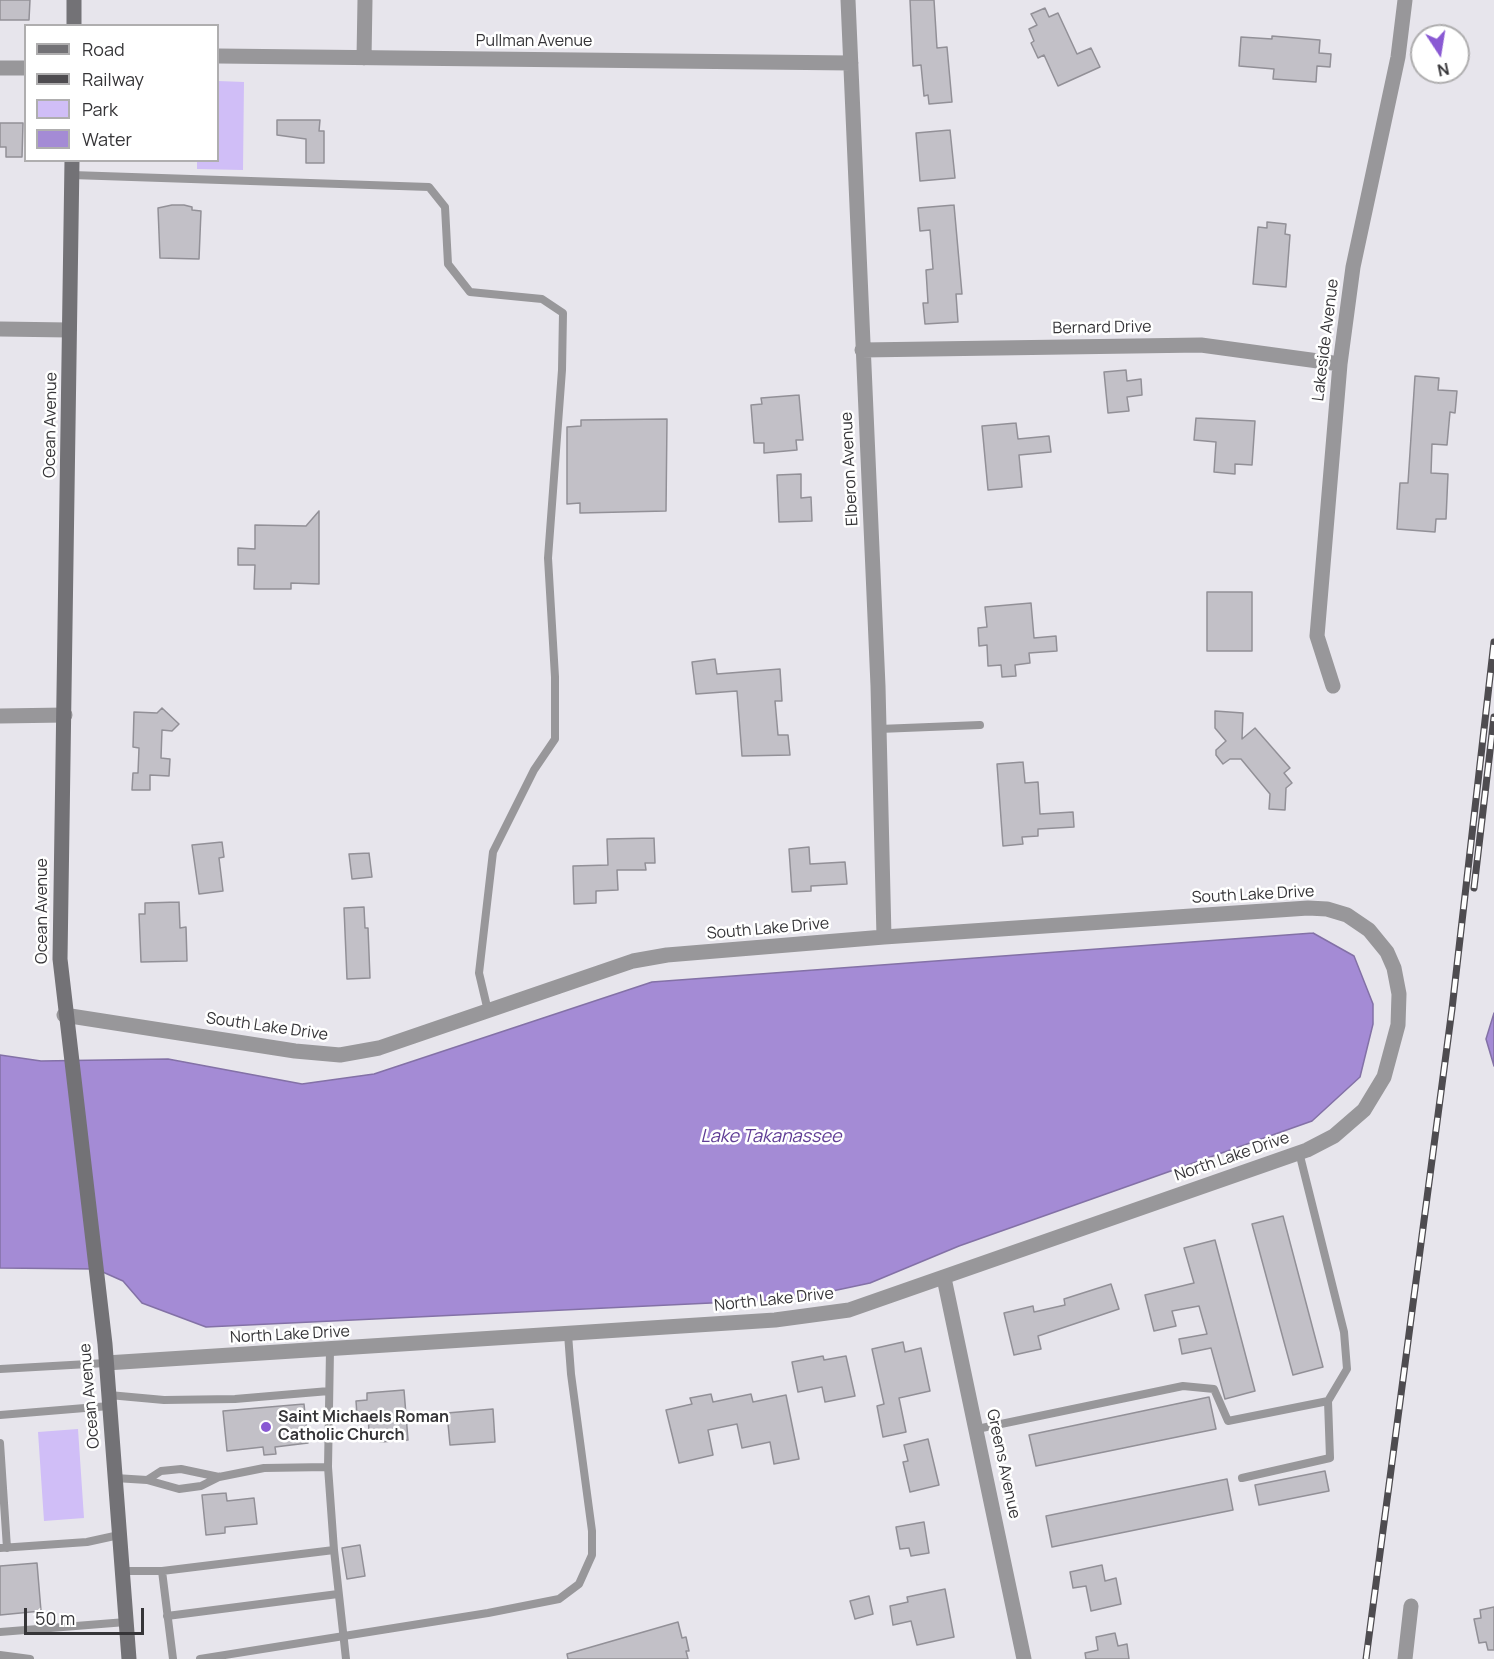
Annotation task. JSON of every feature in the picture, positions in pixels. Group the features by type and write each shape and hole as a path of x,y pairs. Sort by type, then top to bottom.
{"street":[{"path":"74,0 74,24"},
{"path":"364,58 365,0"},
{"name":"Elberon Avenue","path":"848,0 879,729 885,900 884,937"},
{"name":"Lakeside Avenue","path":"1333,686 1317,636 1340,364 1353,267 1398,57 1405,0"},
{"name":"Pullman Avenue","path":"219,56 851,63"},
{"path":"0,68 24,68"},
{"name":"Ocean Avenue","path":"72,168 60,959 64,1015 106,1363 129,1659"},
{"path":"0,329 69,330"},
{"name":"Bernard Drive","path":"862,350 1201,345 1340,364"},
{"path":"0,716 65,715"},
{"name":"South Lake Drive","path":"64,1015 295,1051 340,1055 380,1048 633,961 667,955 884,937 1308,908 1328,909 1354,918 1370,930 1387,952 1394,968 1399,994 1399,1015 1395,1039"},
{"name":"North Lake Drive","path":"106,1363 330,1350 827,1315 873,1303 944,1278 1299,1152 1334,1136 1364,1110 1384,1077 1395,1039"},
{"name":"Greens Avenue","path":"944,1278 1024,1659"},
{"path":"1405,1659 1411,1606"}],"lane":[{"path":"72,168 429,187 445,207 448,264 470,292 543,299 563,313 562,370 548,558 555,739 534,770 493,852 480,974 488,1011"},
{"path":"879,729 980,725"},
{"path":"1242,1478 1330,1458 1328,1401 1347,1369 1344,1332 1299,1152"},
{"path":"200,1659 343,1638 559,1599 579,1584 592,1555 592,1531 571,1374 568,1334"},
{"path":"330,1350 327,1467 346,1659"},
{"path":"0,1369 106,1363"},
{"path":"977,1429 1183,1386 1214,1389 1228,1421 1328,1401"},
{"path":"0,1415 109,1400 236,1399 329,1391"},
{"path":"0,1443 4,1548 87,1542 119,1535"},
{"path":"115,1478 147,1480 179,1490 201,1486 219,1477 264,1468 327,1467"},
{"path":"147,1480 161,1471 181,1469 219,1477"},
{"path":"122,1571 162,1570 334,1550"},
{"path":"162,1570 172,1659"},
{"path":"167,1616 338,1594"},
{"path":"0,1632 126,1623"},
{"path":"0,1655 30,1659"}],"green space":[{"path":"219,81 244,82 243,170 197,169 197,162 219,162"},
{"path":"78,1429 84,1518 44,1521 38,1432"}],"water":[{"name":"Lake Takanassee","path":"1313,933 1354,956 1373,1004 1373,1024 1360,1077 1312,1121 959,1246 870,1283 795,1299 206,1327 142,1303 123,1281 96,1269 0,1268 0,1055 41,1061 168,1059 302,1084 374,1074 652,982"},
{"path":"1494,1013 1494,1066 1486,1039"}],"building":[{"path":"0,0 30,0 29,20 0,20"},
{"path":"910,0 934,0 937,48 947,47 952,102 929,104 928,95 924,96 921,65 913,66"},
{"path":"1045,8 1049,17 1058,13 1077,54 1091,48 1100,67 1058,86 1044,55 1038,58 1031,43 1034,41 1029,29 1037,25 1031,14"},
{"path":"1272,36 1320,40 1319,53 1331,54 1330,67 1317,66 1316,82 1273,79 1274,69 1239,66 1241,37 1272,39"},
{"path":"277,120 320,120 319,131 324,131 324,163 306,163 306,139 277,135"},
{"path":"0,123 23,123 22,157 6,157 6,147 0,147"},
{"path":"950,130 955,178 920,181 916,133"},
{"path":"184,205 192,207 192,210 201,211 199,259 160,258 158,208"},
{"path":"954,205 962,294 956,294 958,322 925,324 923,303 928,303 926,270 933,269 930,230 920,231 918,208"},
{"path":"1267,222 1286,224 1285,234 1290,235 1286,287 1253,284 1258,227 1267,228"},
{"path":"1126,370 1127,381 1141,379 1142,395 1127,397 1129,411 1108,413 1104,372"},
{"path":"1415,376 1439,378 1438,390 1457,391 1455,413 1450,412 1447,445 1432,444 1431,473 1448,474 1446,519 1436,519 1435,532 1397,529 1400,483 1408,483"},
{"path":"799,395 803,440 796,440 797,450 764,453 764,443 754,443 751,405 762,404 761,398"},
{"path":"1196,418 1255,421 1252,465 1235,464 1235,474 1214,472 1216,442 1194,440"},
{"path":"667,419 666,511 580,513 580,503 567,504 567,427 581,426 581,420"},
{"path":"1016,423 1018,439 1049,436 1051,452 1019,455 1022,487 988,490 982,426"},
{"path":"801,474 801,498 811,497 812,521 779,522 777,475"},
{"path":"319,511 319,584 291,583 291,589 254,589 255,565 238,565 238,548 255,549 255,525 306,526"},
{"path":"1207,592 1252,592 1252,651 1207,651"},
{"path":"1031,603 1034,638 1056,636 1057,651 1029,653 1030,663 1015,665 1016,676 1002,677 1001,665 988,666 987,645 979,646 978,628 987,627 985,607"},
{"path":"715,659 717,674 780,669 782,701 775,701 778,735 788,735 790,755 742,756 737,691 696,694 692,662"},
{"path":"162,708 179,724 172,731 162,730 161,758 170,759 169,776 150,775 150,790 132,790 133,773 138,773 139,748 133,747 134,712 157,713"},
{"path":"1215,711 1243,713 1242,739 1255,728 1290,768 1284,773 1292,783 1286,788 1285,810 1269,809 1270,794 1241,759 1230,759 1223,764 1216,755 1216,750 1226,741 1215,728"},
{"path":"1023,762 1025,783 1038,782 1040,814 1073,812 1074,827 1038,829 1038,836 1022,837 1023,844 1003,846 997,764"},
{"path":"654,838 655,863 645,863 646,870 617,870 618,890 596,891 596,903 574,904 573,866 608,865 607,839"},
{"path":"222,842 224,857 219,858 223,891 199,894 192,845"},
{"path":"809,847 810,864 845,862 847,884 811,886 811,891 792,892 789,849"},
{"path":"369,853 372,877 352,879 349,854"},
{"path":"179,902 180,928 186,927 187,961 141,962 139,914 145,914 145,903"},
{"path":"364,907 365,928 368,928 370,978 347,979 344,908"},
{"path":"1283,1216 1323,1367 1293,1375 1252,1224"},
{"path":"1215,1240 1255,1391 1225,1399 1211,1348 1182,1354 1179,1339 1207,1334 1199,1306 1172,1311 1176,1326 1154,1331 1145,1295 1194,1283 1184,1248"},
{"path":"1111,1284 1119,1309 1038,1336 1041,1349 1014,1355 1004,1313 1033,1306 1034,1312 1065,1305 1064,1299"},
{"path":"903,1342 905,1352 921,1348 930,1391 899,1398 906,1432 883,1437 877,1406 884,1404 872,1349"},
{"path":"823,1356 824,1360 846,1356 855,1396 825,1402 822,1387 798,1392 792,1362"},
{"path":"404,1390 408,1440 380,1442 379,1431 369,1432 368,1414 357,1415 356,1401 367,1400 367,1393"},
{"path":"711,1394 713,1402 751,1394 753,1402 786,1395 799,1459 774,1464 770,1442 742,1448 737,1424 708,1430 713,1455 679,1463 666,1410 692,1404 690,1398"},
{"path":"1209,1397 1216,1429 1036,1466 1029,1435"},
{"name":"Saint Michaels Roman Catholic Church","path":"304,1404 308,1443 275,1447 276,1454 264,1455 263,1447 227,1451 223,1411"},
{"path":"493,1409 495,1442 450,1445 447,1413"},
{"path":"928,1439 939,1485 910,1492 903,1462 908,1461 904,1445"},
{"path":"1325,1471 1329,1491 1259,1505 1255,1485"},
{"path":"1227,1479 1233,1510 1052,1547 1046,1516"},
{"path":"226,1493 227,1501 254,1498 257,1524 225,1527 225,1533 206,1535 202,1495"},
{"path":"924,1522 929,1553 911,1556 909,1548 900,1549 896,1527"},
{"path":"360,1545 365,1576 347,1579 342,1548"},
{"path":"37,1563 41,1611 0,1615 0,1566"},
{"path":"1102,1565 1105,1581 1116,1578 1121,1604 1091,1611 1086,1586 1073,1588 1070,1572"},
{"path":"945,1589 954,1637 917,1645 911,1621 893,1625 890,1606 908,1602 907,1597"},
{"path":"869,1596 873,1614 855,1619 850,1601"},
{"path":"1494,1607 1494,1650 1488,1650 1486,1642 1479,1643 1474,1619 1481,1618 1480,1610"},
{"path":"678,1622 682,1638 686,1637 688,1659 568,1659 567,1654"},
{"path":"1115,1633 1118,1646 1127,1644 1129,1659 1086,1659 1085,1653 1098,1650 1096,1637"}],"railway":[{"path":"1366,1659 1452,1009 1494,642"},
{"path":"1474,888 1494,717"}],"place":[{"name":"Saint Michaels Roman Catholic Church","path":"266,1427"}]}
